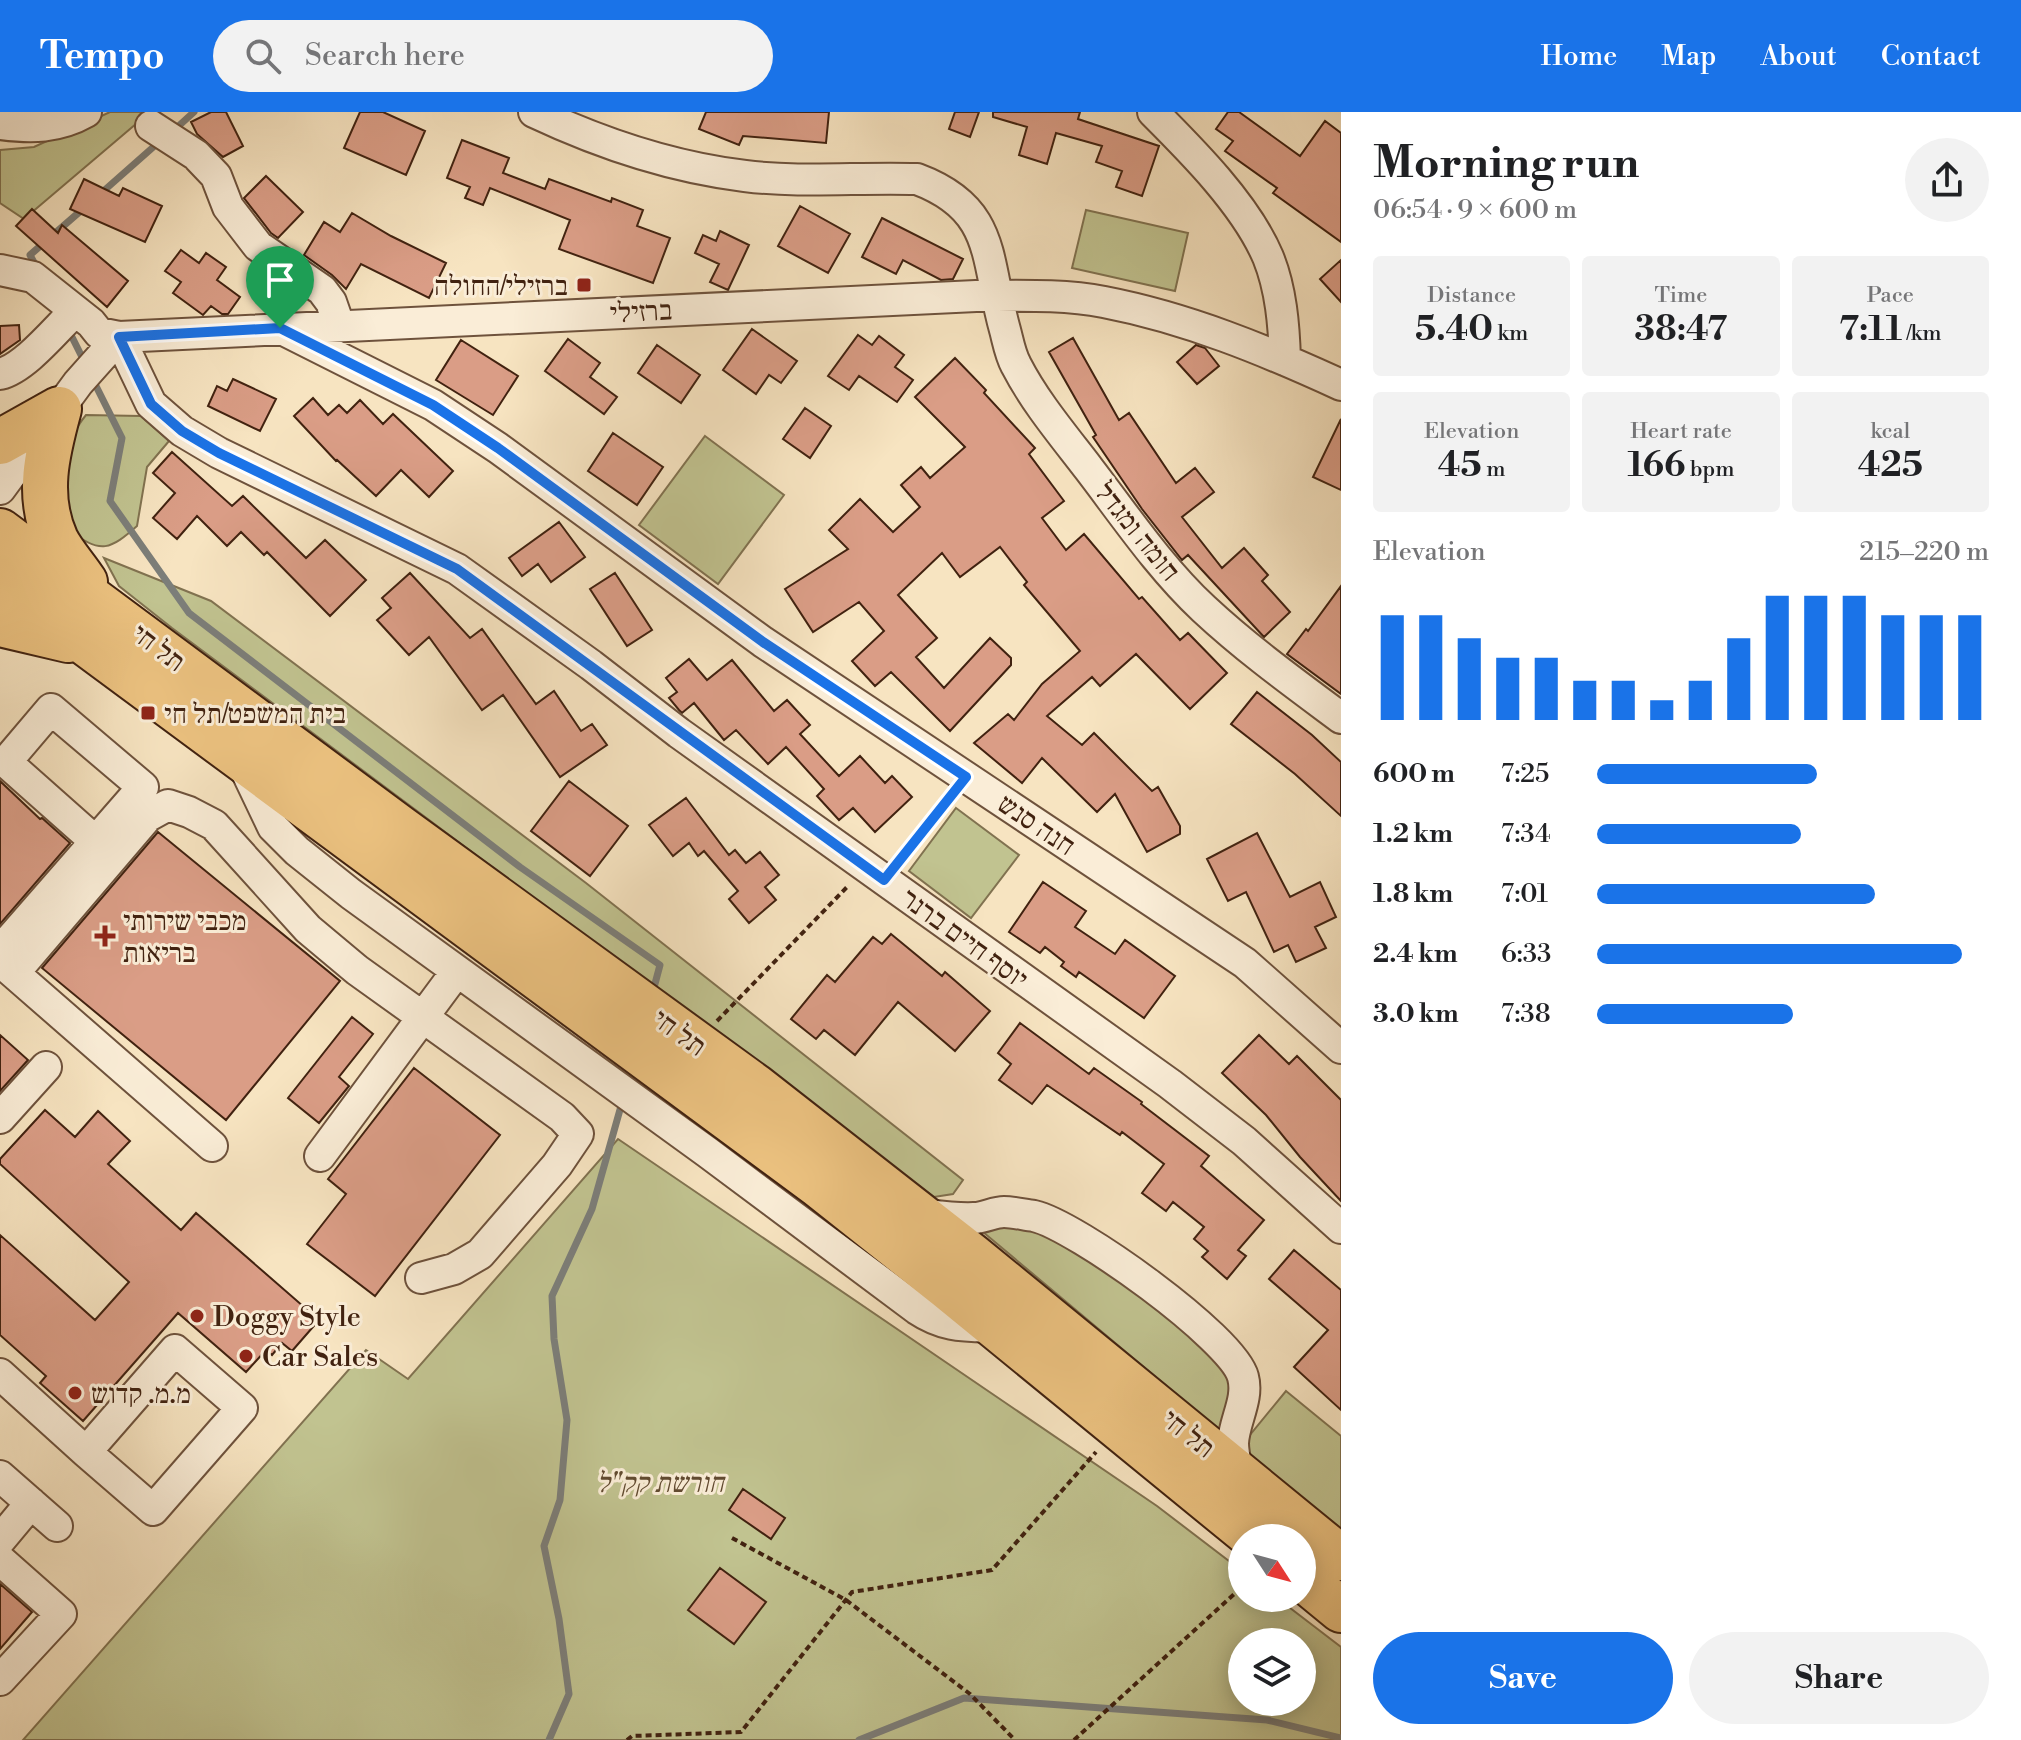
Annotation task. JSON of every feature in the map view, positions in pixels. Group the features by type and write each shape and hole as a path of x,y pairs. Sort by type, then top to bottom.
{"highway":[{"path":"0,442 59,409"},
{"path":"59,409 46,456 44,486 48,516 57,541 100,603"},
{"name":"תל חי","path":"0,531 696,1043 920,1214 1341,1558"},
{"name":"תל חי","path":"0,580 732,1119 1237,1524"},
{"path":"0,624 90,646"},
{"path":"1316,1589 1341,1610"}],"street":[{"path":"0,124 30,128 70,121 86,112"},
{"name":"חומה ומגדל","path":"534,112 582,135 624,150 689,167 747,176 917,179 942,188 962,203 980,226 1014,362 1036,400 1159,561 1202,607 1263,661 1341,718"},
{"path":"1153,112 1198,157 1238,207 1267,256 1280,297 1285,360"},
{"path":"151,126 196,155 216,176 228,207 258,246 322,290 331,302 339,325"},
{"path":"0,270 33,277 99,333 119,337"},
{"name":"ברזילי","path":"119,337 1046,296 1103,302 1173,318 1228,336 1341,385"},
{"path":"0,374 9,372 22,362 75,311"},
{"name":"חנה סנש","path":"280,328 433,405 472,431 763,642 1245,963 1341,1048"},
{"path":"0,489 78,383 119,337"},
{"name":"יוסף חיים ברנר","path":"119,337 151,404 182,431 219,453 457,569 1182,1094 1244,1141 1341,1228"},
{"path":"5,961 95,841 143,787 51,709 6,762 95,841"},
{"path":"240,758 273,827 297,851 917,1309 935,1321 995,1327"},
{"path":"5,961 148,816 168,805 214,825 308,929 357,970 562,1117 578,1134 557,1165 480,1254 454,1269 421,1278"},
{"path":"5,961 212,1146"},
{"path":"320,1156 457,971"},
{"path":"0,1118 46,1067"},
{"path":"920,1214 976,1218 1003,1212 1037,1217 1063,1227 1108,1254 1160,1292 1197,1323 1243,1375 1245,1393 1233,1445 1237,1473"},
{"path":"0,1374 86,1452 153,1510 242,1408 175,1350 86,1452"},
{"path":"0,1476 57,1526"},
{"path":"0,1540 31,1503"},
{"path":"0,1560 61,1614 0,1680"}],"path":[{"path":"696,1043 875,874 966,777"},
{"path":"742,1740 741,1732 852,1592 992,1570 1118,1427"},
{"path":"732,1538 846,1600 970,1694 1015,1740"},
{"path":"1074,1740 1228,1600"},
{"path":"627,1740 632,1736 741,1732"}],"green space":[{"path":"110,112 150,112 24,219 0,203 0,150 34,147"},
{"path":"1086,210 1188,233 1175,291 1072,268"},
{"path":"86,415 141,416 169,441 147,467 137,526 120,540 105,546 90,544 71,531 65,485 66,456 76,429"},
{"path":"705,436 784,495 718,584 639,525"},
{"path":"104,558 211,601 586,883 963,1180 953,1194 934,1197 172,628 119,586"},
{"path":"956,808 1019,855 971,918 909,871"},
{"name":"חורשת קק\"ל","path":"618,1139 1157,1506 1228,1560 1228,1612 1295,1612 1341,1647 1341,1740 23,1740 366,1350 408,1379"},
{"path":"1035,1225 1155,1299 1235,1378 1226,1436 977,1227"},
{"path":"1286,1391 1341,1436 1341,1529 1240,1447"}],"building":[{"path":"211,112 226,112 243,146 223,157 197,134 191,122"},
{"path":"360,112 383,112 425,131 406,175 344,148"},
{"path":"706,112 829,112 826,143 743,136 739,145 699,129"},
{"path":"955,112 979,112 970,137 949,129"},
{"path":"993,112 1080,112 1078,119 1159,146 1142,196 1116,187 1122,171 1096,162 1102,146 1056,133 1047,164 1019,155 1027,127 993,117"},
{"path":"1228,112 1239,112 1300,156 1325,121 1341,133 1341,242 1273,193 1277,188 1225,151 1233,141 1216,129"},
{"path":"462,140 509,158 503,173 545,189 549,179 611,202 612,198 643,210 637,226 670,238 653,283 559,249 570,220 490,188 483,205 465,198 470,187 447,178"},
{"path":"266,176 303,212 278,238 244,198"},
{"path":"84,179 119,196 123,188 162,206 145,242 70,209"},
{"path":"800,206 850,234 828,273 778,246"},
{"path":"32,209 58,233 62,225 128,281 107,307 16,226"},
{"path":"352,213 446,263 429,298 361,264 346,289 304,255 324,222 340,232"},
{"path":"882,218 963,259 953,279 941,280 903,260 896,274 862,257"},
{"path":"720,231 749,245 728,290 710,282 719,264 695,253 703,235 716,241"},
{"path":"181,250 199,263 206,253 226,267 217,280 240,297 228,314 222,314 211,306 203,315 173,293 181,282 165,271"},
{"path":"1341,260 1341,302 1320,279"},
{"path":"19,325 20,340 0,354 0,326"},
{"path":"752,329 797,361 781,383 769,375 756,394 723,370"},
{"path":"858,335 872,345 879,336 904,355 895,367 913,380 897,402 859,376 849,390 828,376"},
{"path":"1073,338 1119,420 1129,413 1176,483 1195,468 1214,492 1182,517 1222,568 1244,548 1268,575 1262,581 1290,612 1264,637 1188,555 1182,560 1142,509 1093,437 1096,435 1049,352"},
{"path":"568,339 600,363 590,377 617,397 604,414 545,371"},
{"path":"461,340 518,376 493,415 436,380"},
{"path":"657,345 700,375 681,403 638,373"},
{"path":"1196,345 1205,348 1219,366 1197,384 1177,362"},
{"path":"955,358 1035,448 1029,454 1064,501 1042,518 1066,550 1084,534 1139,599 1142,597 1180,640 1188,633 1227,673 1190,709 1136,654 1100,686 1092,677 1047,716 1082,745 1094,733 1152,791 1158,787 1180,826 1180,834 1147,852 1115,794 1097,812 1042,758 1022,783 974,743 1008,714 1014,720 1042,684 1080,651 1024,585 1027,582 1000,547 960,577 942,553 898,595 937,638 916,657 944,688 990,638 1011,658 1011,665 950,731 891,672 875,686 852,661 884,631 859,602 813,632 785,589 848,549 829,530 860,499 893,532 920,507 901,485 921,467 930,478 965,447 915,397"},
{"path":"233,379 276,399 260,431 208,406 217,386 227,391"},
{"path":"313,398 328,415 339,405 347,413 360,400 383,424 393,414 453,471 429,497 401,470 376,496 336,461 294,416"},
{"path":"805,408 831,426 810,458 783,439"},
{"path":"1341,419 1341,490 1313,477"},
{"path":"613,433 663,467 637,505 588,471"},
{"path":"172,452 232,506 243,496 306,558 325,540 366,580 330,616 267,552 264,555 241,532 227,546 197,516 177,539 153,518 175,493 153,473"},
{"path":"559,522 585,557 551,582 538,564 522,576 509,558"},
{"path":"410,573 470,638 482,629 536,704 554,691 581,731 592,724 607,745 560,777 503,695 482,710 429,637 409,655 377,620 391,608 382,598"},
{"path":"615,573 652,630 627,646 590,589"},
{"path":"1341,586 1341,694 1287,654"},
{"path":"689,659 707,680 732,660 774,711 787,700 810,725 800,734 839,776 860,756 885,783 892,776 912,797 875,832 853,808 839,820 817,796 824,789 786,747 768,764 736,730 724,740 694,703 682,713 679,710 669,698 677,692 666,678"},
{"path":"1257,692 1341,762 1341,816 1295,774 1231,724"},
{"path":"0,781 70,843 0,924"},
{"path":"569,781 628,826 590,876 531,831"},
{"path":"686,798 729,855 735,850 746,863 760,852 779,875 765,887 776,900 749,923 729,899 738,891 704,851 698,856 689,843 673,856 649,825"},
{"path":"158,832 340,981 226,1120 42,968"},
{"path":"1257,833 1290,897 1320,882 1336,917 1315,927 1326,948 1296,962 1288,945 1274,952 1246,892 1228,901 1207,859"},
{"path":"1043,882 1086,911 1075,927 1115,954 1125,940 1175,976 1144,1018 1079,972 1076,977 1061,966 1064,962 1045,947 1040,953 1009,932"},
{"path":"891,934 942,976 945,972 990,1011 955,1051 898,1002 855,1055 824,1030 816,1039 791,1019 827,975 835,982 873,937 882,944"},
{"path":"352,1017 373,1034 339,1077 349,1086 319,1123 288,1098"},
{"path":"1020,1023 1089,1074 1094,1068 1209,1156 1201,1166 1264,1220 1238,1250 1246,1256 1227,1279 1202,1257 1208,1251 1194,1239 1204,1227 1173,1202 1166,1211 1142,1193 1164,1164 1122,1132 1120,1135 1047,1085 1032,1104 999,1080 1011,1064 998,1053"},
{"path":"0,1035 28,1060 0,1091"},
{"path":"1259,1035 1289,1064 1297,1056 1341,1100 1341,1201 1266,1115 1222,1073"},
{"path":"414,1068 500,1135 375,1296 307,1244 346,1194 328,1179"},
{"path":"45,1110 75,1137 98,1111 130,1141 108,1164 181,1230 196,1213 319,1320 292,1351 282,1343 272,1355 266,1350 246,1372 178,1313 83,1421 40,1383 46,1376 0,1335 0,1235 95,1320 129,1282 0,1164 0,1159"},
{"path":"1294,1250 1341,1290 1341,1410 1294,1367 1328,1330 1269,1279"},
{"path":"743,1489 785,1518 771,1539 729,1510"},
{"path":"720,1568 766,1602 734,1644 688,1610"},
{"path":"0,1584 32,1612 0,1649"}],"waterway":[{"path":"172,132 194,112"},
{"path":"99,195 159,142"},
{"path":"38,270 30,255 84,208"},
{"path":"69,331 85,363"},
{"path":"92,378 122,438 110,501 189,613 520,867 660,965 652,995"},
{"path":"549,1740 569,1694 559,1619 544,1546 560,1500 567,1420 554,1339 552,1296 592,1209 623,1099"},
{"path":"859,1740 964,1698 1267,1720 1341,1738"}],"place":[{"name":"ברזילי/החולה","path":"584,285"},
{"name":"בית המשפט/תל חי","path":"148,713"},
{"name":"מכבי שירותי בריאות","path":"105,936"},
{"name":"Doggy Style","path":"197,1316"},
{"name":"Car Sales","path":"246,1356"},
{"name":"מ.מ. קדוש","path":"75,1393"}],"route":[{"path":"280,328 433,405 498,448 763,642 966,777 884,880 457,569 219,453 182,431 151,404 119,337 280,328"}]}
